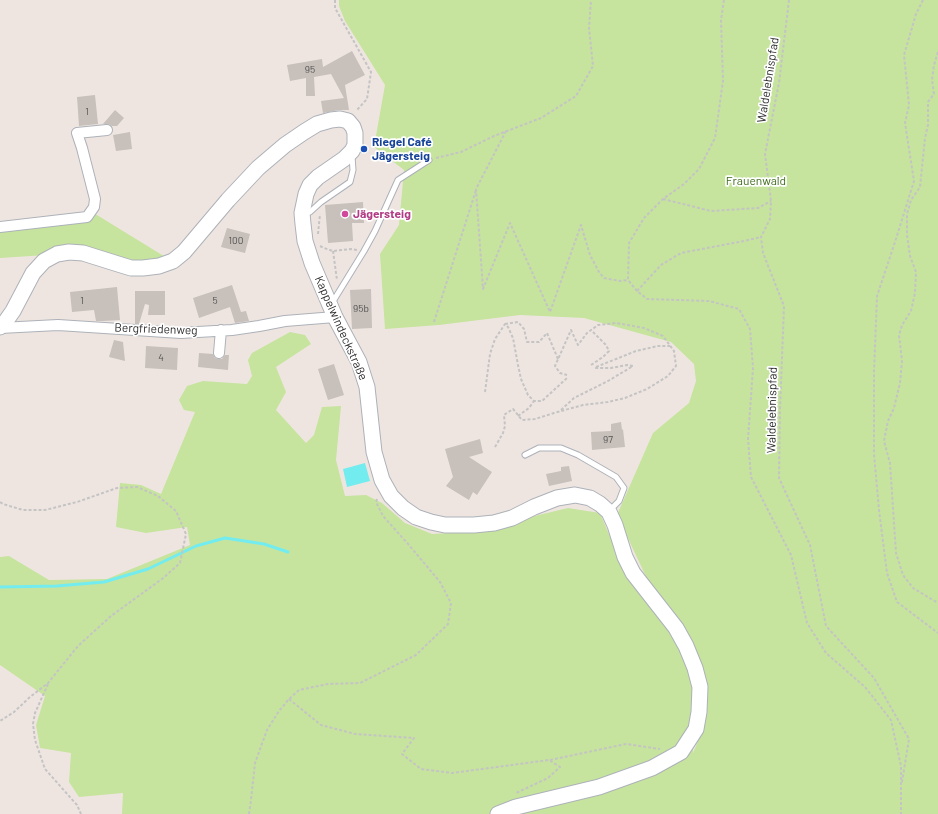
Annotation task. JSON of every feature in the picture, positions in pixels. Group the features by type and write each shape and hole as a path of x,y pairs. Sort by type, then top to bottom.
{"street":[{"path":"0,328 13,311 33,273 44,261 57,254 69,252 83,254 131,268 159,266 173,261 184,252 253,173 285,145 317,124 340,119 348,121 355,132 355,145 352,151"},
{"path":"0,227 86,217 94,207 95,199 77,133 107,130"},
{"name":"Kappelwindeckstraße","path":"352,151 310,185 306,194 302,213 303,224 305,241 312,263 332,312 359,362 367,387 374,452 382,480 391,496 416,517 431,522 445,524 474,525 494,523 512,518 557,498 575,495 590,498 609,512"},
{"name":"Bergfriedenweg","path":"0,328 58,325 181,333 259,326 332,312"},
{"path":"219,353 221,330"},
{"path":"498,814 516,807 598,786 652,768 681,752 696,729 699,712 700,687 695,668 686,646 676,628 633,573 625,557 609,512"}],"lane":[{"path":"302,213 310,212 321,202 350,182 353,170 352,151"},
{"path":"332,312 338,293 364,251 398,180 429,160"},
{"path":"525,454 539,448 561,448 578,455 616,477 624,488 619,501 609,512"}],"path":[{"path":"335,0 336,8 371,72 367,99 348,121"},
{"path":"429,160 461,152 506,131 541,118 576,96 593,66 589,28 591,0"},
{"path":"724,0 721,20 723,81 715,138 699,169 684,184 663,199 644,218 629,243 628,280 637,291 647,299 709,301 738,309 750,329 753,368 748,440 751,477 791,555 807,622 826,654 865,686 891,720 901,766 901,814"},
{"name":"Waldelebnispfad","path":"789,0 779,83 765,154 771,201 770,219 761,237 763,253 784,306 779,478 810,546 826,626 874,678 909,739 901,792"},
{"path":"923,0 916,14 904,55 909,105 905,123 914,181 877,296 874,372 874,454 887,573 897,602 938,633"},
{"path":"938,52 932,80 934,94 928,102 928,126 925,138 920,186 911,200 907,214 907,235 910,256 916,272 915,293 911,311 902,325 899,335 902,361 900,383 894,408 888,421 884,441 890,463 896,553 903,575 913,588 938,604"},
{"path":"434,322 476,189 506,131"},
{"path":"476,189 483,289 510,223 550,312 581,225 590,255 604,278 620,281 628,280"},
{"path":"663,199 711,210 758,208 771,201"},
{"path":"318,238 321,202"},
{"path":"637,291 661,266 681,253 744,242 761,237"},
{"path":"319,242 320,246 333,251 351,249 364,251"},
{"path":"333,251 338,293"},
{"path":"504,324 518,322 524,329 527,342 539,342 547,333 558,359"},
{"path":"495,447 503,433 505,426 504,415 513,409 522,420 535,419 583,405 625,398 647,389 668,376 676,366 674,351 663,336 644,328 616,323 598,325 587,333 578,345 571,330 555,366 560,373 567,375"},
{"path":"485,392 490,354 495,339 504,324"},
{"path":"504,324 508,327 513,338 521,379 528,395 534,401 542,401 567,378"},
{"path":"591,330 606,345 609,351 591,365"},
{"path":"560,411 574,398 608,381 633,366 627,365 611,368 595,368 636,351 658,346 670,346"},
{"path":"518,416 529,408 534,401"},
{"path":"249,814 254,763 266,730 289,699 299,690 328,684 360,683 416,655 448,624 451,603 440,582 383,516 376,502 382,480"},
{"path":"0,502 2,504 23,510 45,510 77,502 117,488 137,487 158,496 176,511 186,534 180,563 162,579 111,616 78,646 48,683 14,712 0,721"},
{"path":"48,683 35,713 33,724 35,740 45,769 77,805 81,814"},
{"path":"289,699 321,725 355,734 414,738 402,754 421,769 452,773 549,760 626,744 660,749"},
{"path":"514,794 548,778 560,767 549,760"}],"green space":[{"name":"Frauenwald","path":"339,0 938,0 938,814 122,814 123,793 79,797 69,782 71,753 40,748 36,725 45,696 0,665 0,557 9,556 49,580 107,579 190,545 187,527 146,533 116,527 120,483 141,485 161,494 195,412 184,410 179,400 187,386 203,381 247,384 252,376 248,360 252,353 290,332 305,335 311,344 276,367 286,392 276,410 306,443 314,435 322,407 341,406 336,460 345,496 366,495 382,503 405,523 432,534 468,532 568,508 600,513 618,556 676,637 689,668 695,701 693,753 705,724 702,672 650,585 617,515 653,433 689,403 696,381 694,364 671,342 584,318 520,315 439,325 385,329 380,254 399,225 404,170 374,147 385,85 345,21 339,6"},
{"path":"92,212 167,258 147,263 46,255 0,258 0,230"}],"water":[{"path":"365,463 370,481 347,487 343,469"}],"building":[{"path":"352,51 365,75 345,85 349,110 323,113 321,101 344,98 331,74 314,77 315,96 306,96 306,78 290,81 287,65 322,59 323,67"},
{"path":"95,95 98,124 79,126 77,97"},
{"path":"115,110 124,118 117,126 103,124"},
{"path":"130,132 132,149 116,151 113,135"},
{"name":"Jägersteig","path":"363,202 364,223 352,223 353,241 328,243 325,205"},
{"path":"227,228 250,234 245,253 221,247"},
{"path":"232,285 241,312 246,311 249,321 235,323 230,307 199,318 193,298"},
{"path":"117,287 120,320 96,321 94,310 72,312 70,292"},
{"path":"371,289 372,328 352,329 350,290"},
{"path":"135,291 165,291 165,315 148,315 149,305 145,304 139,324 135,324"},
{"path":"114,340 123,342 125,361 109,357"},
{"path":"146,346 178,348 177,370 145,368"},
{"path":"199,353 213,354 215,358 219,359 222,359 225,355 229,355 228,370 198,367"},
{"path":"334,364 344,395 328,400 318,369"},
{"path":"621,422 625,447 592,450 591,432 611,431 611,424"},
{"path":"480,439 483,453 469,457 492,472 477,495 473,492 469,500 446,486 453,477 445,449"},
{"path":"569,466 572,481 549,486 546,474 561,471 561,467"}],"waterway":[{"path":"0,587 57,586 104,582 148,569 196,546 225,538 264,544 288,552"}],"place":[{"name":"Riegel Café Jägersteig","path":"364,149"},
{"name":"Jägersteig","path":"345,214"}]}
